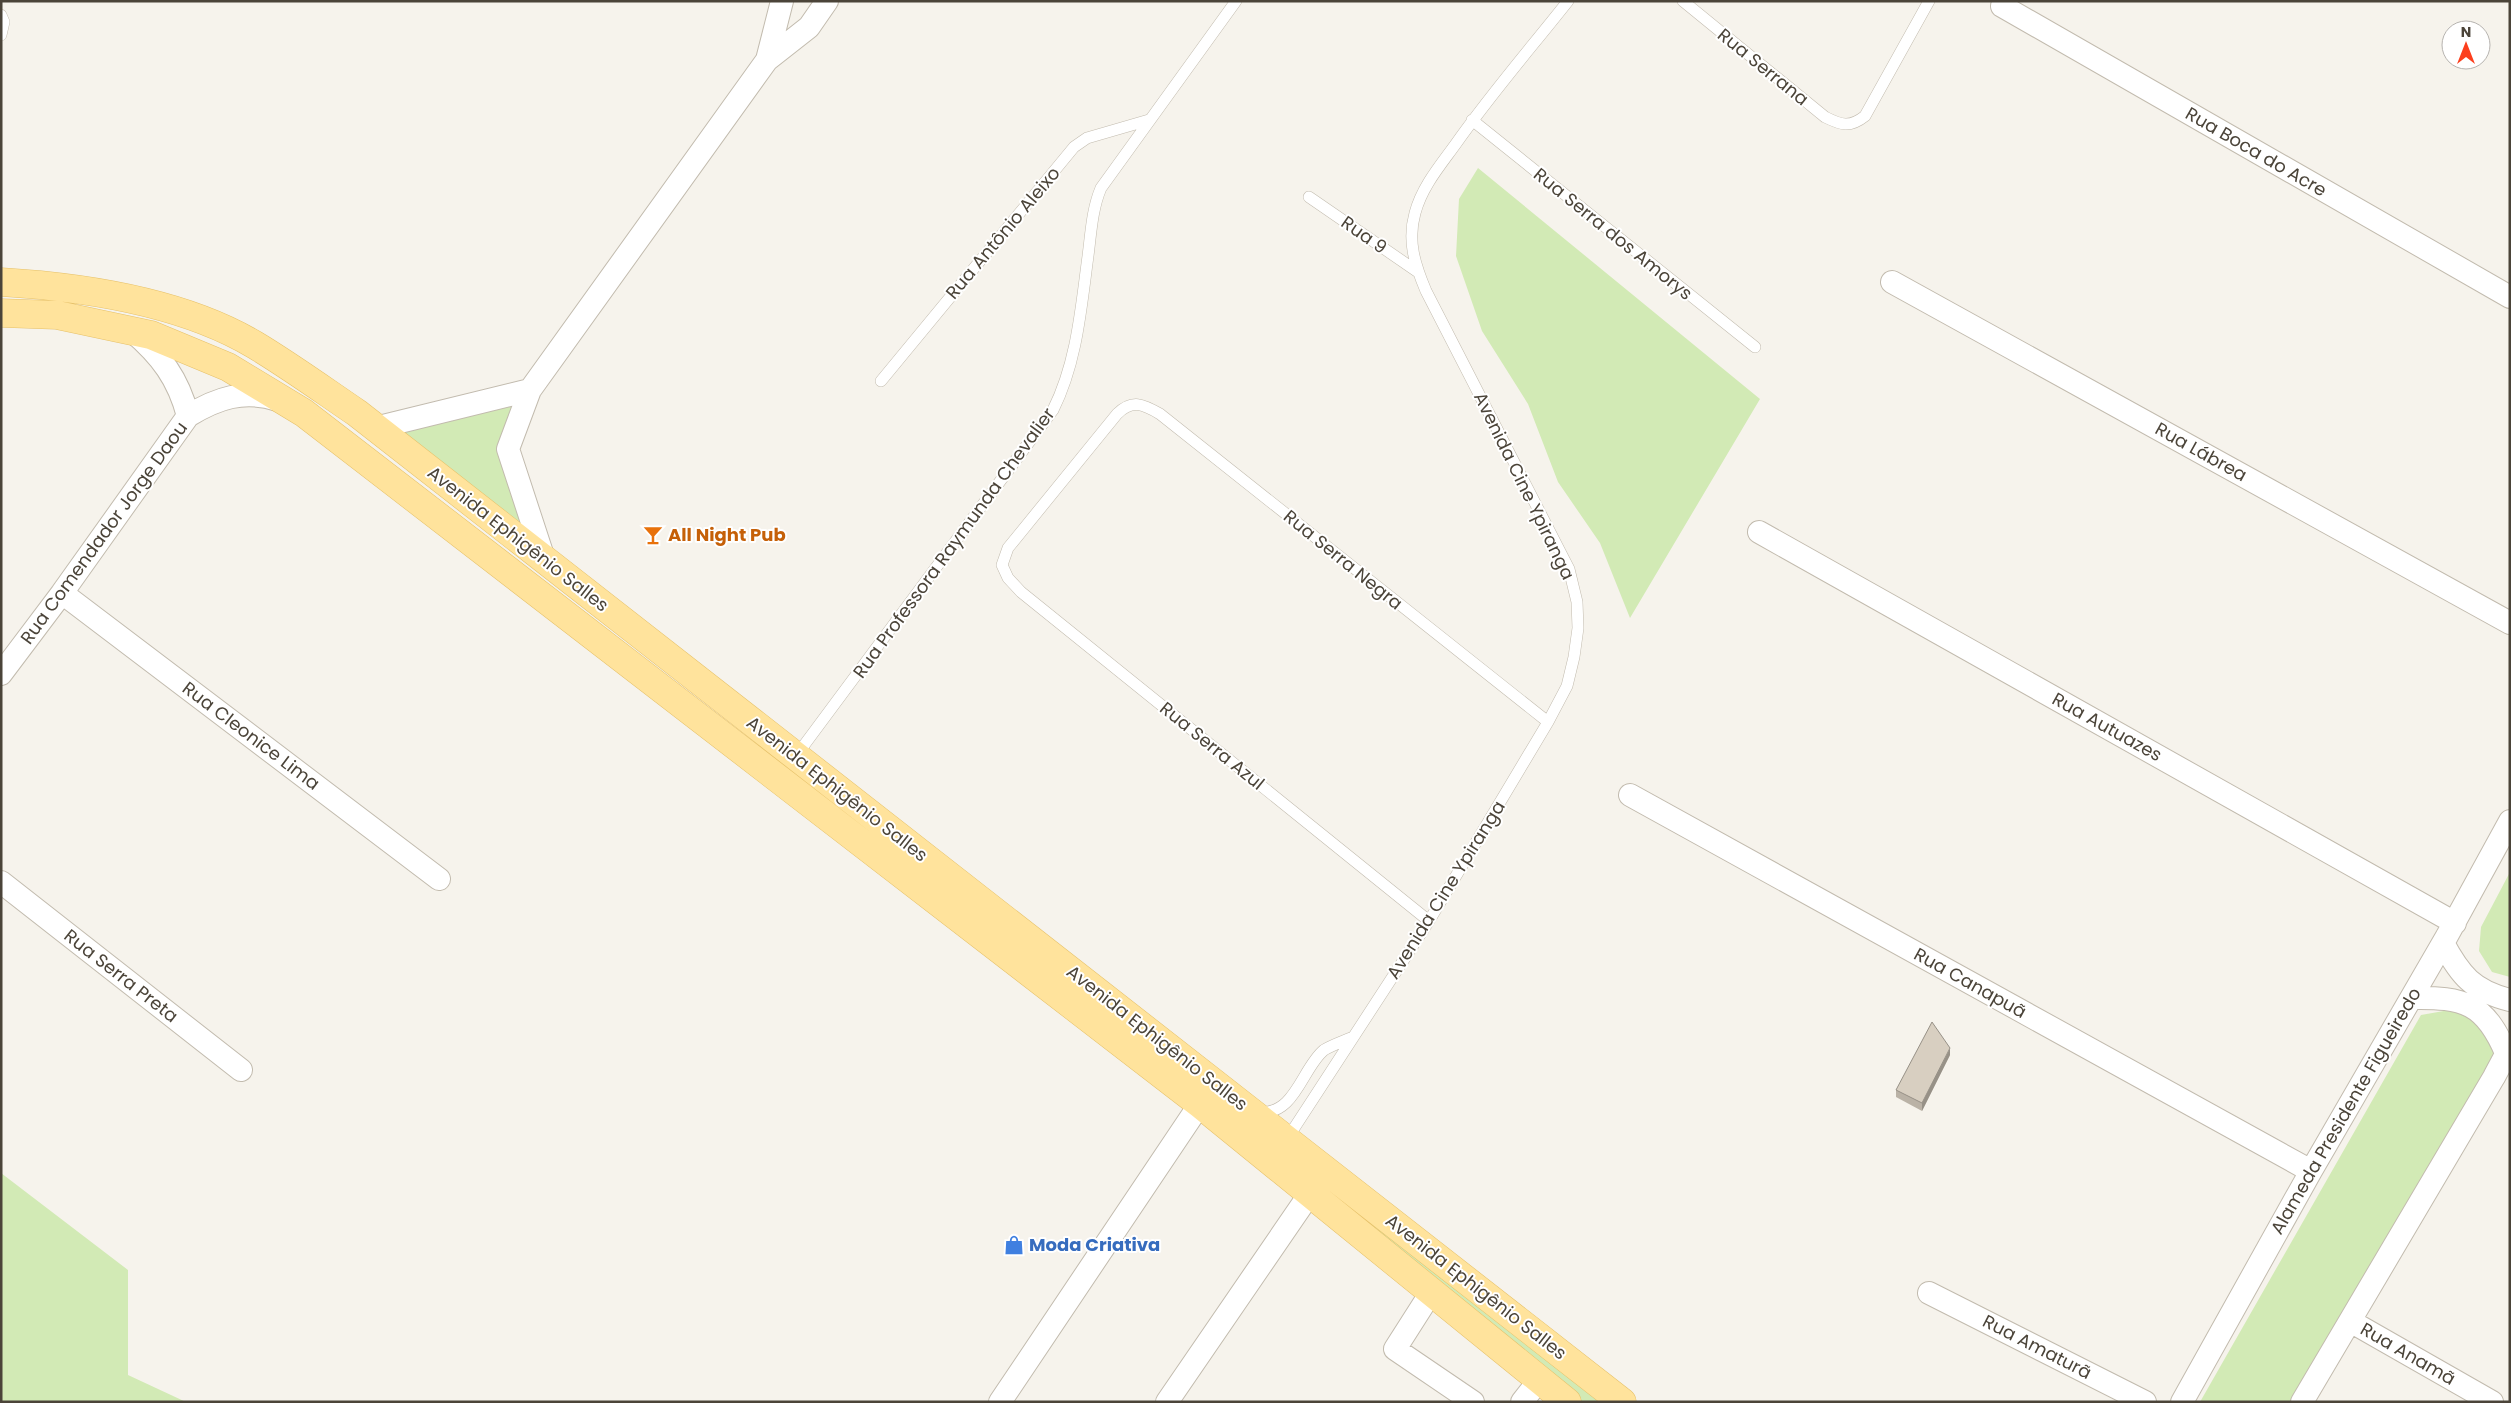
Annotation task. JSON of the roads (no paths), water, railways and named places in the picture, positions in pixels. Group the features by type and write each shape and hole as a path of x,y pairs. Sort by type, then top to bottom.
{"main road":[{"name":"Avenida Ephigênio Salles","path":"1,282 74,289 189,315 254,344 357,413 1622,1402"},
{"name":"Avenida Ephigênio Salles","path":"1,313 57,315 151,335 228,367 304,413 1200,1104 1567,1402"}],"street":[{"path":"767,60 782,1"},
{"path":"544,559 508,450 530,390 767,60 809,27 827,1"},
{"name":"Rua Boca do Acre","path":"2002,6 2510,297"},
{"name":"Rua Lábrea","path":"1892,282 2510,623"},
{"name":"Rua Comendador Jorge Daou","path":"130,330 152,348 168,369 182,392 188,416"},
{"path":"375,428 530,390"},
{"name":"Rua Comendador Jorge Daou","path":"1,674 62,593 188,416 211,402 237,394 265,396 291,405"},
{"name":"Rua Autuazes","path":"1759,532 2454,923"},
{"name":"Rua Cleonice Lima","path":"62,593 439,879"},
{"name":"Rua Canapuã","path":"1630,795 2310,1171"},
{"name":"Alameda Presidente Figueiredo","path":"2182,1402 2310,1171 2412,998 2510,821"},
{"name":"Rua Serra Preta","path":"1,882 241,1070"},
{"path":"2443,943 2457,968 2468,980 2481,991 2510,1000"},
{"path":"2302,1402 2350,1321 2502,1081 2508,1050 2492,1023 2484,1014 2456,1000 2412,998"},
{"path":"1000,1402 1200,1104"},
{"path":"1167,1402 1310,1192"},
{"path":"1432,1291 1395,1349 1473,1402"},
{"name":"Rua Amaturã","path":"1929,1293 2145,1402"},
{"name":"Rua Anamã","path":"2350,1321 2492,1402"},
{"path":"1522,1402 1540,1379"}],"lane":[{"name":"Rua Professora Raymunda Chevalier","path":"796,756 1053,410 1063,390 1074,350 1098,196 1106,180 1236,1"},
{"name":"Avenida Cine Ypiranga","path":"1287,1139 1429,921 1548,722 1567,686 1574,657 1577,602 1569,569 1418,272 1412,251 1411,235 1414,215 1423,189 1472,120 1568,1"},
{"name":"Rua Serrana","path":"1683,1 1825,118 1846,126 1856,124 1865,116 1929,1"},
{"path":"1,15 4,22 1,35"},
{"name":"Rua Antônio Aleixo","path":"881,381 1074,148 1087,138 1149,120"},
{"name":"Rua Serra dos Amorys","path":"1472,120 1755,347"},
{"name":"Rua 9","path":"1310,197 1418,272"},
{"name":"Rua Serra Negra","path":"1136,403 1160,414 1548,722"},
{"name":"Rua Serra Azul","path":"1136,403 1125,406 1117,414 1008,548 1002,565 1008,578 1021,592 1429,921"},
{"path":"1251,1112 1264,1113 1281,1107 1324,1051 1354,1036"}],"place":[{"name":"All Night Pub","path":"653,535"},
{"name":"Moda Criativa","path":"1014,1245"}]}
